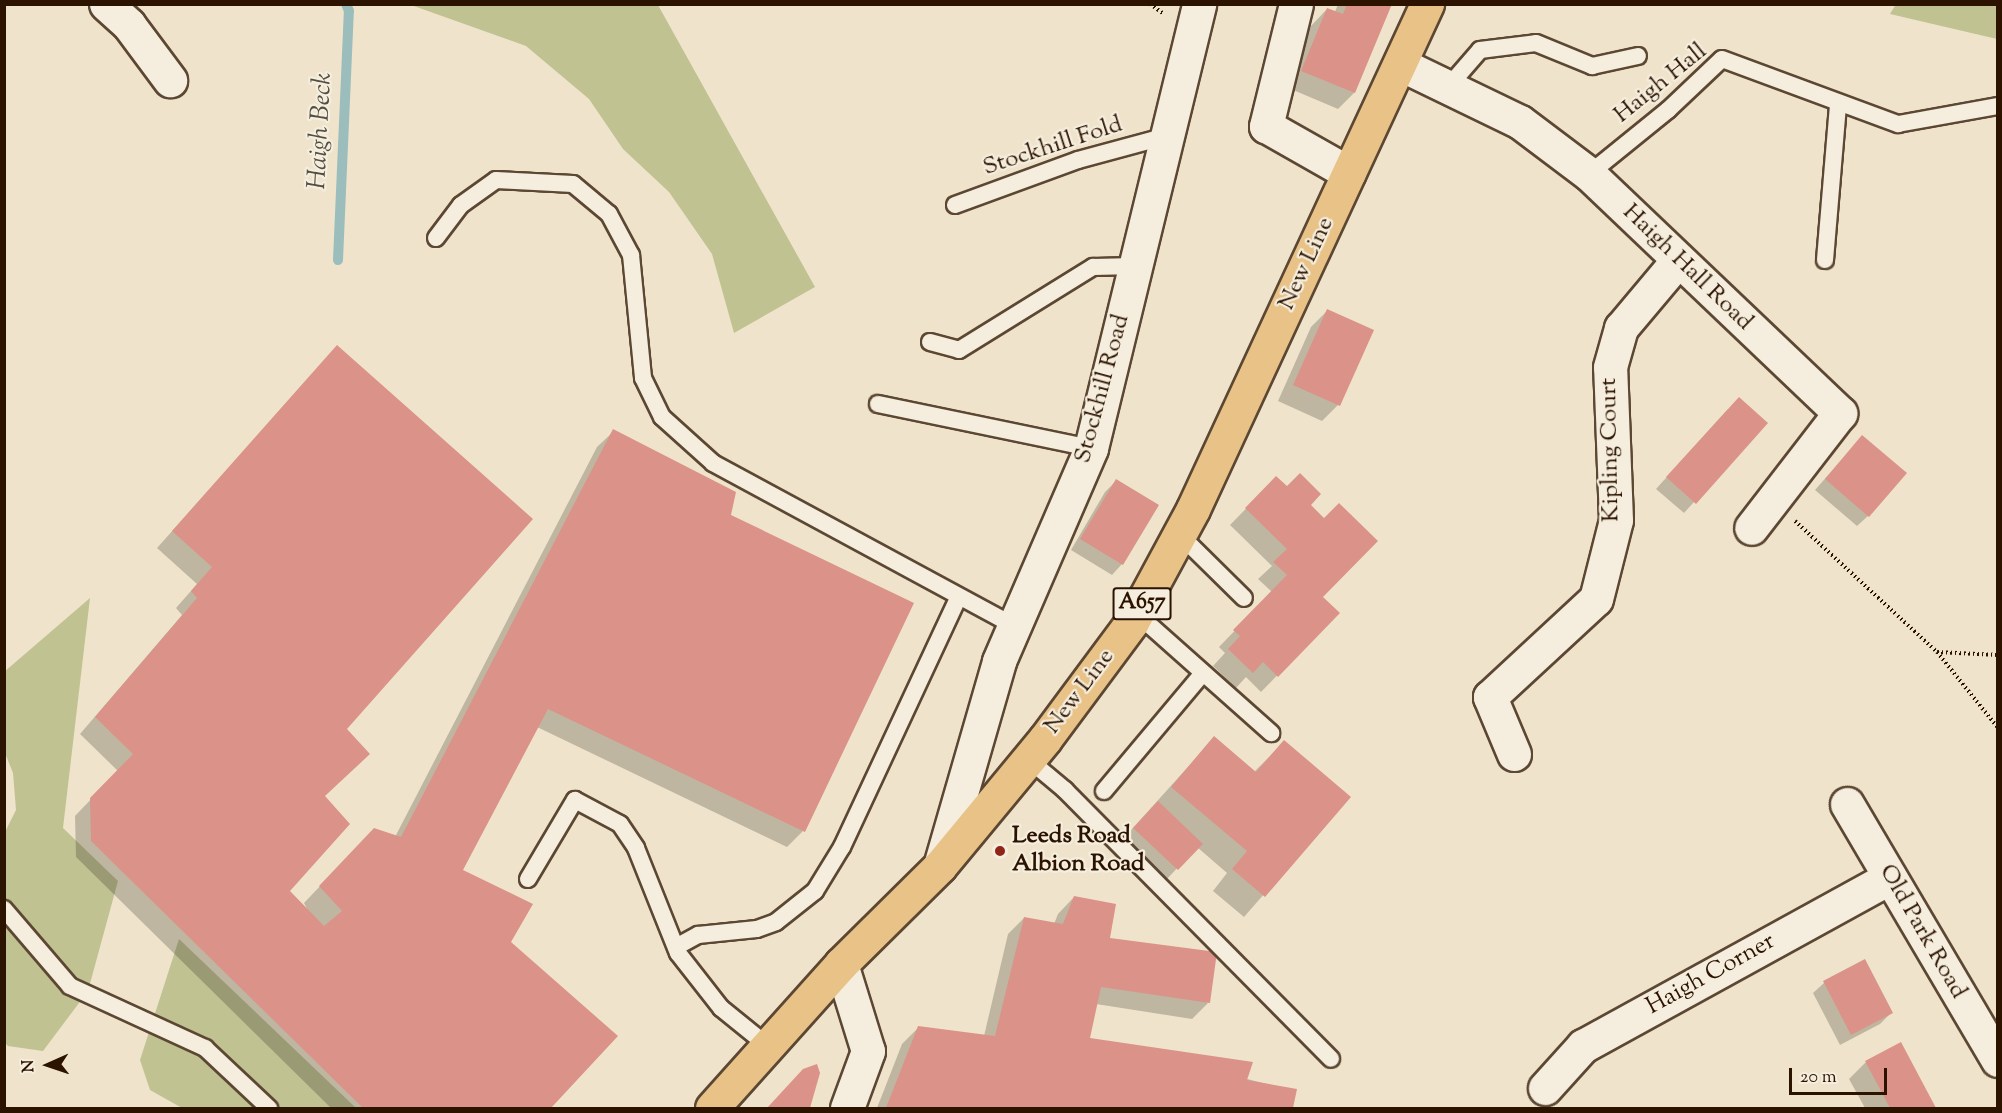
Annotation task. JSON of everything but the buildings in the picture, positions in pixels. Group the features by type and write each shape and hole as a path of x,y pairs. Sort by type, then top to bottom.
{"main road":[{"name":"New Line","path":"712,1108 842,964 940,866 1028,759 1136,614 1179,534 1349,174 1425,6"}],"street":[{"path":"106,4 129,25 170,80"},
{"name":"Stockhill Road","path":"940,866 999,661 1091,448 1199,4"},
{"path":"1296,4 1266,126 1349,174"},
{"name":"Haigh Hall Road","path":"1400,64 1520,122 1589,174 1840,413 1751,528"},
{"name":"Kipling Court","path":"1514,754 1490,697 1596,599 1616,520 1610,367 1621,328 1678,260"},
{"name":"Old Park Road","path":"1847,804 1998,1060"},
{"name":"Haigh Corner","path":"1545,1098 1583,1046 1890,877"},
{"path":"842,964 868,1051 847,1108"}],"lane":[{"path":"1448,87 1480,50 1536,43 1592,66 1638,56"},
{"name":"Haigh Hall","path":"1589,174 1668,110 1722,59 1838,104 1898,124 1998,106"},
{"path":"1825,260 1838,104"},
{"name":"Stockhill Fold","path":"955,205 1078,160 1167,136"},
{"path":"436,238 461,205 496,180 573,184 609,214 631,255 643,378 662,417 713,463 958,598 1014,626"},
{"path":"930,342 959,350 1093,267 1136,266"},
{"path":"878,404 1091,448"},
{"path":"1179,534 1244,598"},
{"path":"676,947 698,935 757,929 776,922 815,891 842,847 958,598"},
{"path":"1136,614 1272,733"},
{"path":"1104,791 1203,673"},
{"path":"1028,759 1065,790 1331,1059"},
{"path":"528,879 575,800 620,825 626,832 667,917 676,947 721,1008 768,1046"},
{"path":"4,909 70,986 205,1048 269,1108"}],"path":[{"path":"1772,500 1937,652 1998,728"},
{"path":"1937,652 1998,655"}],"green space":[{"path":"1896,4 1997,5 1997,39 1890,14"},
{"path":"411,5 658,5 815,287 734,333 712,254 669,192 623,149 589,99 526,46"},
{"path":"90,598 63,828 118,881 88,991 43,1051 8,1046 5,1043 5,832 16,810 13,773 5,753 4,672"},
{"path":"179,939 356,1108 182,1108 150,1090 140,1060"}],"waterway":[{"name":"Haigh Beck","path":"338,260 349,11 346,4"}],"place":[{"name":"Leeds Road Albion Road","path":"1000,851"}]}
